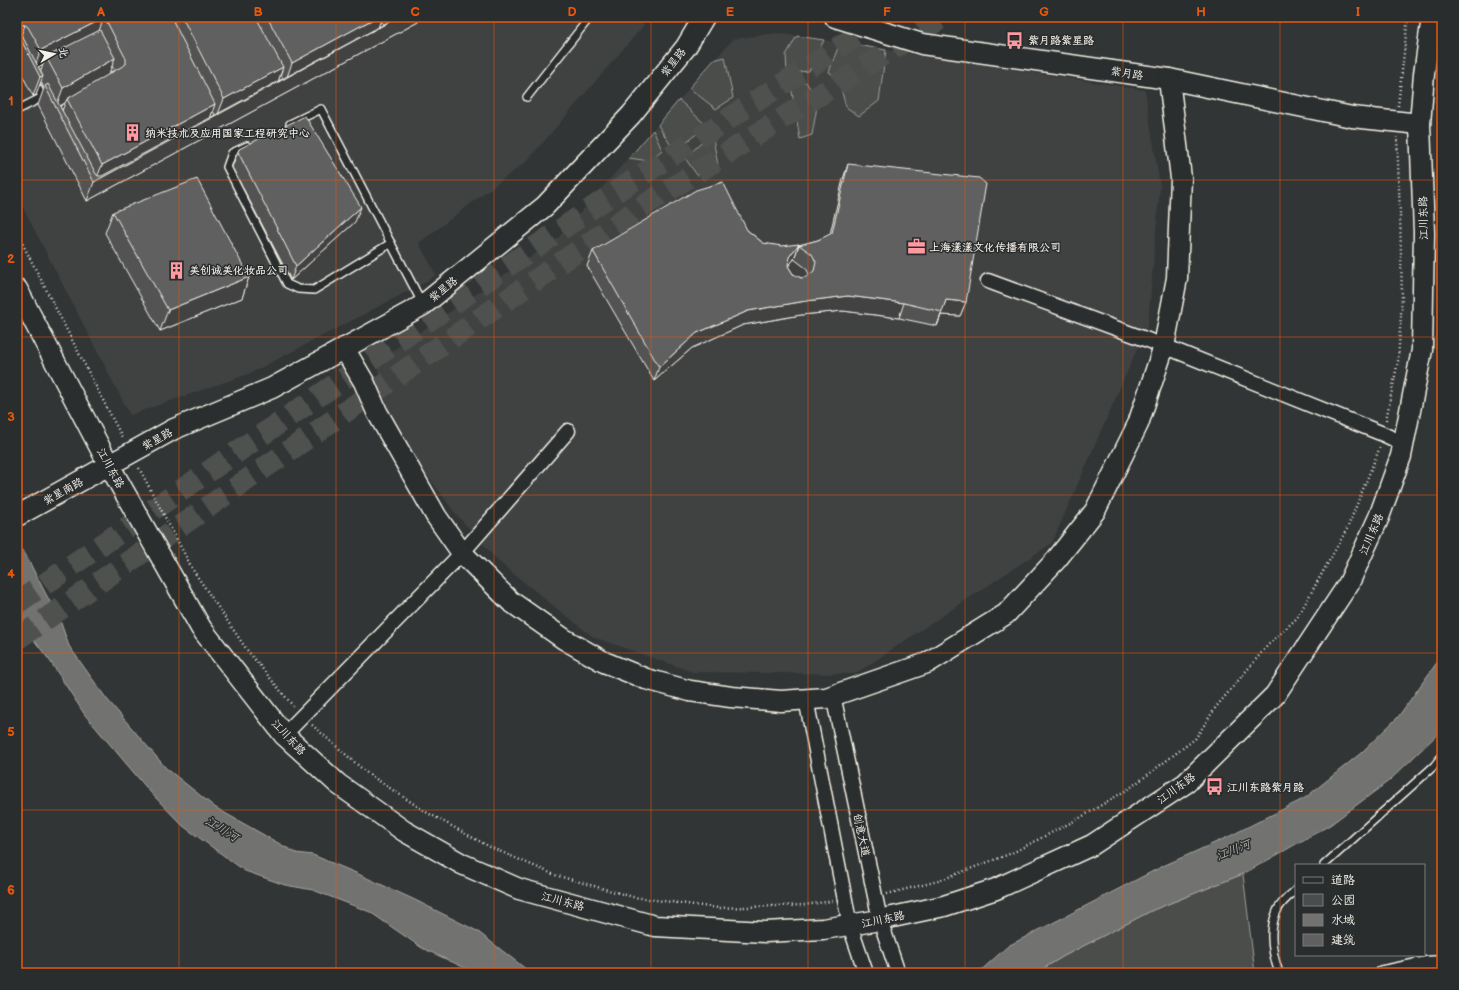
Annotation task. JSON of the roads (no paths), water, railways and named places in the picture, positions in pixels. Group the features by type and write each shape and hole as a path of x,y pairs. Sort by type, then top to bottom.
{"street":[{"name":"紫星路","path":"109,465 174,429 272,388 423,305 545,206 631,115 686,47 704,17"},
{"name":"紫月路","path":"835,17 922,44 1169,79 1352,117 1420,124"},
{"name":"江川东路","path":"17,289 109,465 201,628 284,734 338,784 404,831 462,864 519,889 655,926 765,932 850,926 944,906 996,889 1092,845 1186,783 1275,695 1350,583 1379,517 1401,456 1422,350 1424,234 1420,124 1424,74 1432,17"},
{"path":"344,348 364,382 378,412 436,516 462,553 510,601 564,638 604,662 646,679 690,691 731,697 781,701 826,698 927,663 1006,614 1056,560 1095,511 1138,424 1164,346 1177,278 1181,178 1169,79"},
{"path":"988,281 1164,346 1383,434 1404,444"},
{"path":"284,734 462,553 568,431"},
{"name":"紫星南路","path":"17,516 109,465"},
{"name":"创意大道","path":"833,695 880,920 898,973"},
{"path":"806,699 850,926 866,973"},
{"path":"1383,973 1426,964 1442,963"}],"lane":[{"path":"527,97 590,17"},
{"path":"38,72 31,76 49,110"},
{"path":"17,110 42,97"},
{"path":"286,126 320,109 423,305"},
{"path":"252,143 232,153 227,167 287,284 298,289 314,290 391,243"},
{"path":"1325,864 1434,766 1442,756"},
{"path":"1279,973 1274,957 1272,931 1277,910 1295,891"}],"water":[{"name":"江川河","path":"23,550 61,623 69,646 106,698 166,768 216,808 296,853 313,855 356,873 477,931 531,973 476,973 422,948 370,912 313,890 285,885 245,871 183,826 151,793 85,715 50,661 17,618 17,554"},
{"name":"江川河","path":"1442,654 1442,730 1390,780 1330,825 1243,874 1153,910 1064,956 1036,973 978,973 1008,946 1163,866 1230,836 1305,798 1361,753 1398,717"}],"tunnel":[{"path":"17,603 620,189 886,17"},
{"path":"17,639 637,210 943,17"}],"place":[{"name":"紫月路紫星路","path":"1015,40"},
{"name":"纳米技术及应用国家工程研究中心","path":"132,133"},
{"name":"上海漾漾文化传播有限公司","path":"916,247"},
{"name":"美创诚美化妆品公司","path":"176,270"},
{"name":"江川东路紫月路","path":"1214,787"}]}
